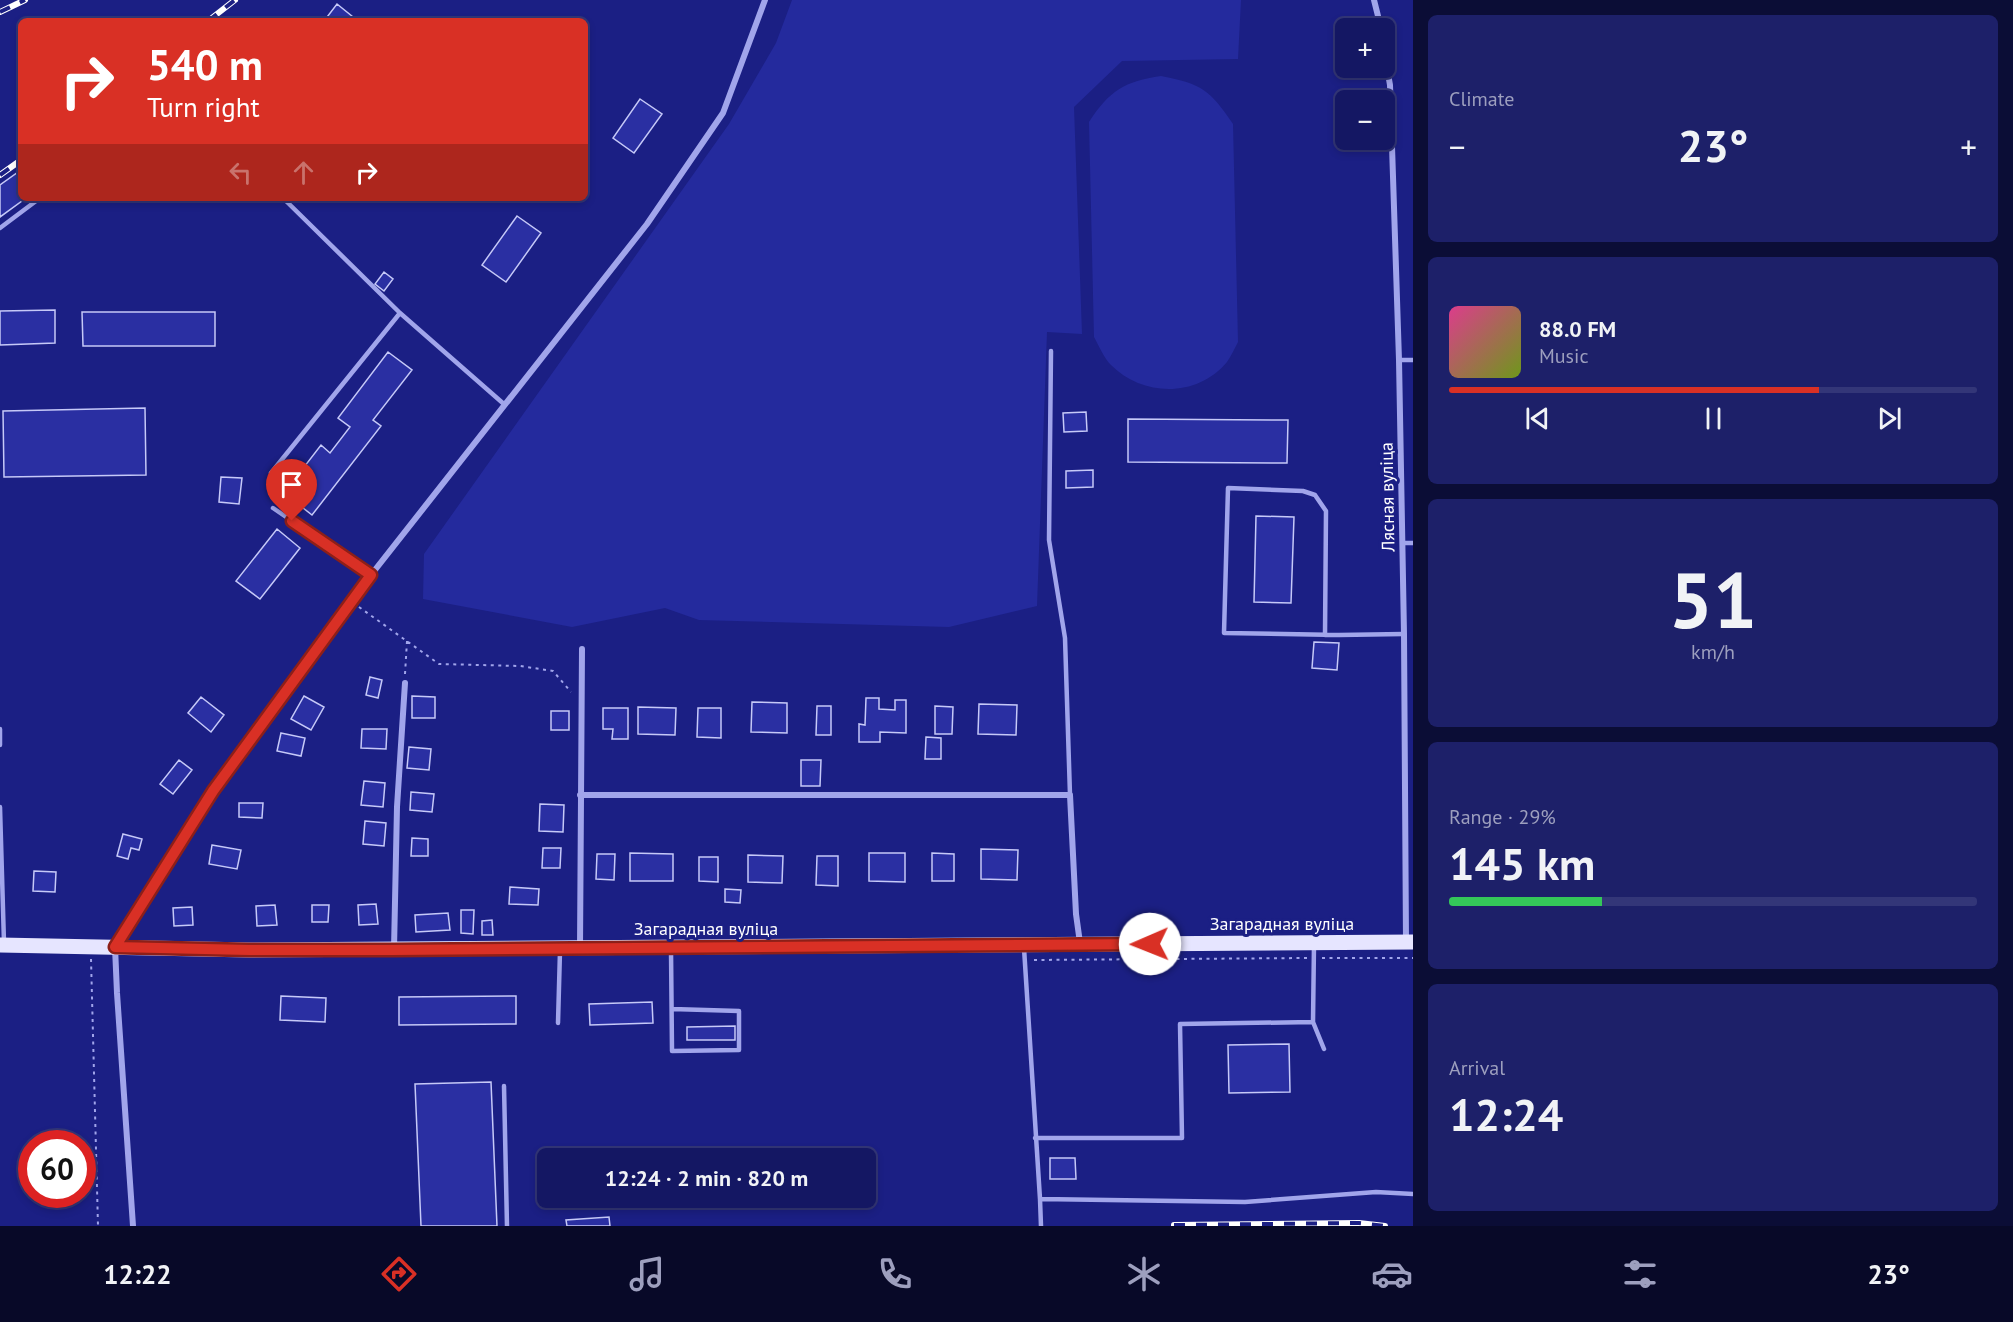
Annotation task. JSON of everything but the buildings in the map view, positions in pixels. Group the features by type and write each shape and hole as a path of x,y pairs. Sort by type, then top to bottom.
{"main road":[{"name":"Загарадная вуліца","path":"2,945 249,950 670,947 1024,953 1080,945 1410,942"}],"street":[{"path":"134,1226 115,947 213,791 371,575 646,225 723,113 765,0"},
{"path":"1374,0 1378,18"},
{"name":"Лясная вуліца","path":"1389,78 1399,360 1410,942"},
{"path":"580,948 582,649"},
{"path":"394,950 398,807 405,683"},
{"path":"580,795 1070,795 1076,914 1080,945"}],"lane":[{"path":"0,228 36,201"},
{"path":"286,201 400,313 505,405"},
{"path":"271,473 400,313"},
{"path":"1051,351 1048,540 1065,638 1070,795"},
{"path":"1399,360 1413,360"},
{"path":"1326,635 1326,511 1315,495 1303,490 1228,488 1224,633 1326,635 1404,634"},
{"path":"273,508 371,575"},
{"path":"1402,543 1413,543"},
{"path":"0,729 0,745"},
{"path":"0,807 2,945"},
{"path":"1314,942 1313,1022 1324,1048"},
{"path":"670,947 672,1051 739,1050 739,1011 672,1009"},
{"path":"558,1023 560,949"},
{"path":"1024,953 1041,1226"},
{"path":"1035,1138 1182,1138 1180,1024 1313,1022"},
{"path":"504,1086 507,1226"},
{"path":"1040,1199 1245,1202 1376,1191 1413,1194"}],"path":[{"path":"352,602 439,664 520,666 553,671 581,704"},
{"path":"405,683 407,641"},
{"path":"90,947 98,1226"},
{"path":"1024,953 1413,958"}],"shaded area":[{"path":"792,0 1241,0 1238,59 1122,61 1074,107 1082,334 1047,332 1037,606 949,627 699,620 665,608 572,627 423,599 424,554 729,124 776,43"},
{"path":"1161,76 1186,82 1204,90 1218,103 1233,124 1238,342 1227,362 1215,374 1186,387 1170,389 1154,388 1124,376 1108,362 1094,337 1089,122 1104,102 1119,89 1137,81"}],"railway":[{"path":"0,12 25,0"},
{"path":"212,18 235,0"},
{"path":"0,175 18,162"},
{"path":"1174,1225 1359,1223 1385,1226"}],"route":[{"path":"292,521 371,575 213,791 115,947 394,950 1150,944"}]}
